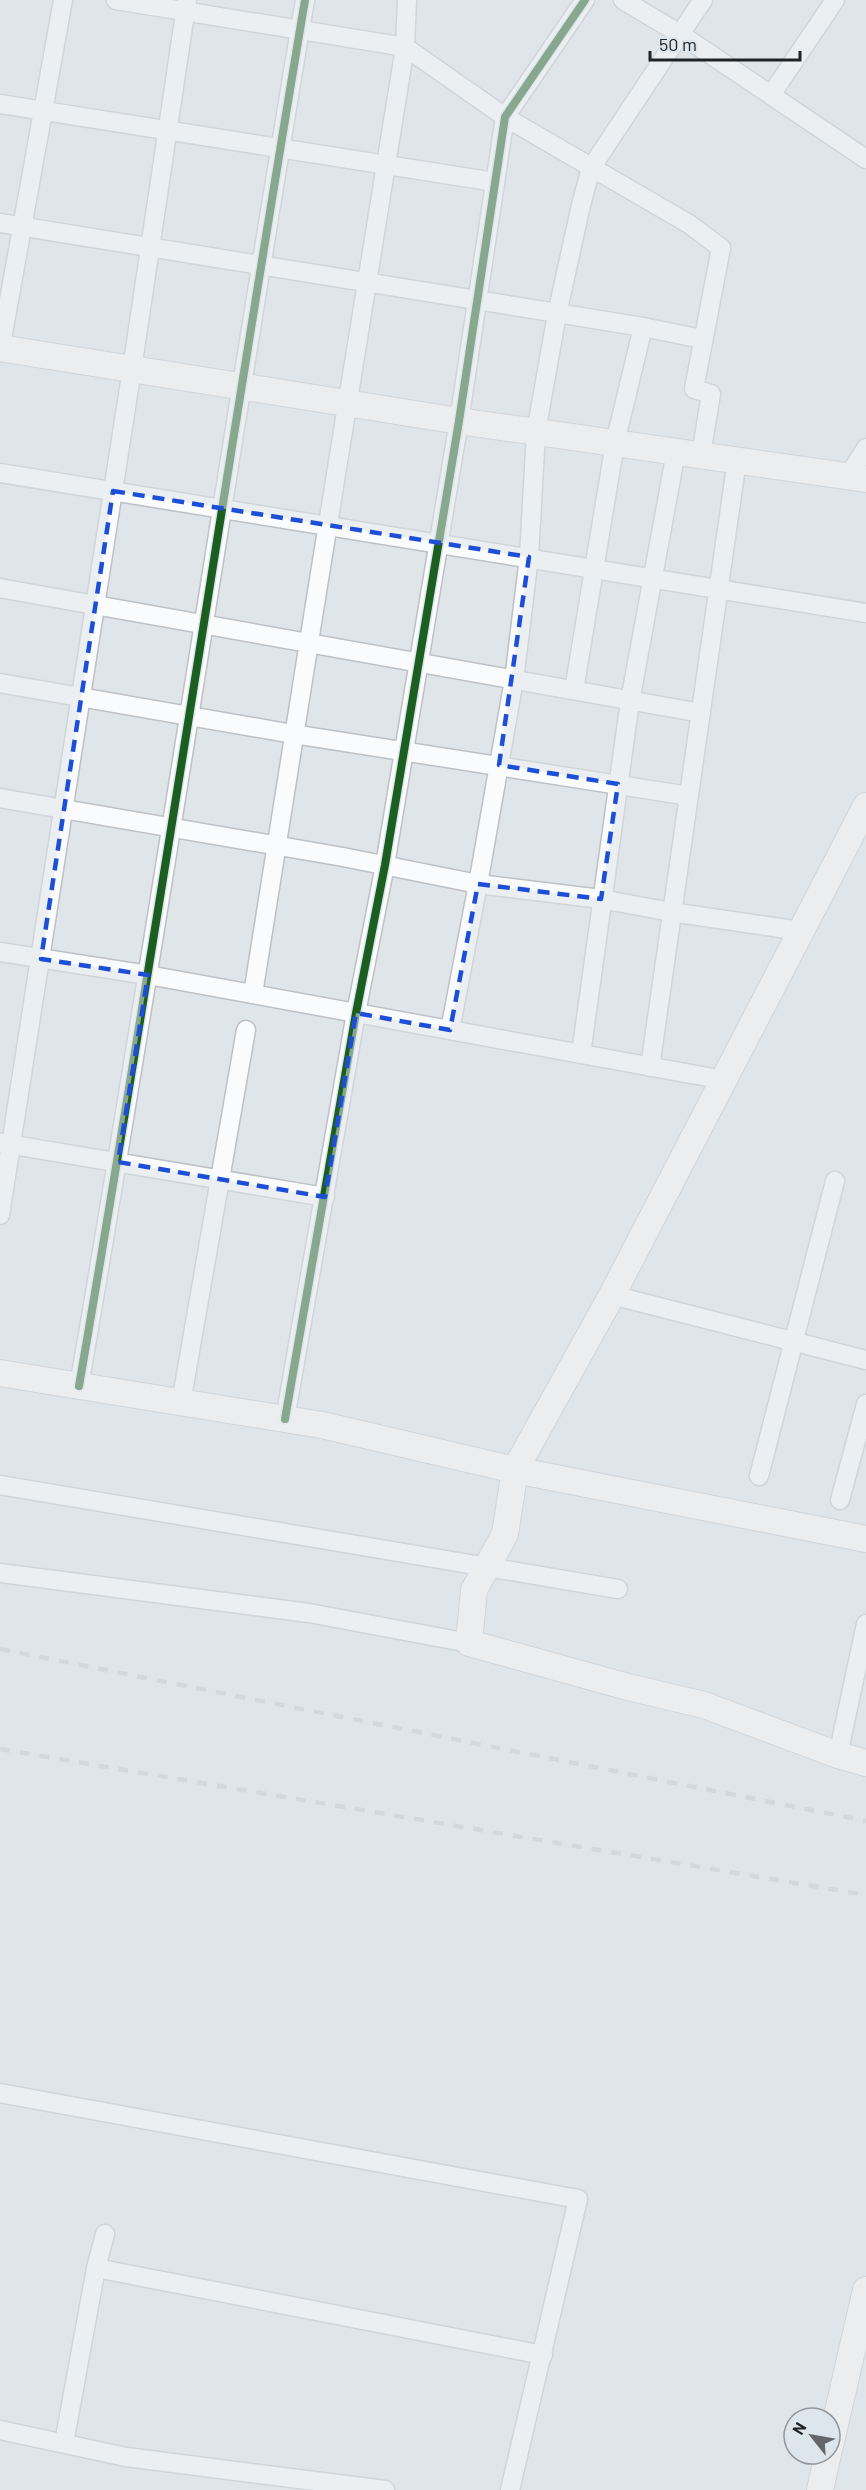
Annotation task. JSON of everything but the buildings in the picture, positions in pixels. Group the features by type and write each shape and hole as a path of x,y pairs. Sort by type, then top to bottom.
{"street":[{"path":"63,0 0,349 459,421 857,478 866,447"},
{"path":"116,0 186,6 300,30 405,47 505,117 689,224 721,248 694,389 711,394 701,455"},
{"path":"79,1386 118,1162 241,386 305,0"},
{"path":"253,994 307,643 349,403 387,165 405,47 407,0"},
{"path":"285,1419 356,1013 386,865 459,421 505,117 585,0"},
{"path":"623,0 680,34 864,154"},
{"path":"450,1030 514,680 529,557 536,432 557,314 581,205 591,168 704,0"},
{"path":"771,95 835,0"},
{"path":"0,1215 6,1144 41,959 186,6"},
{"path":"0,104 495,182"},
{"path":"0,224 642,327 702,339"},
{"path":"573,690 596,568 615,443 642,327"},
{"path":"581,1054 630,700 676,452"},
{"path":"650,1067 737,460"},
{"path":"0,473 439,542 866,613"},
{"path":"0,588 701,713"},
{"path":"0,683 293,734 689,796"},
{"path":"0,798 276,845 478,884 601,899 801,931"},
{"path":"469,1643 474,1590 506,1534 515,1470 612,1295 866,806"},
{"path":"0,952 148,975 724,1080"},
{"path":"181,1402 246,1030"},
{"path":"6,1144 325,1197"},
{"path":"759,1476 835,1181"},
{"path":"612,1295 866,1360"},
{"path":"0,1373 322,1425 515,1470 866,1539"},
{"path":"840,1500 866,1404"},
{"path":"0,1485 618,1589"},
{"path":"0,1573 309,1613 469,1643 628,1688 704,1705 838,1755 866,1763"},
{"path":"838,1755 866,1624"},
{"path":"0,2093 578,2199 510,2490"},
{"path":"64,2444 96,2268 105,2234"},
{"path":"96,2268 543,2355"},
{"path":"839,2406 866,2290"},
{"path":"0,2430 126,2457 385,2490"},
{"path":"820,2490 825,2466"}],"highlighted area":[{"path":"113,491 529,557 499,765 618,784 601,899 478,884 450,1030 356,1013 325,1197 118,1162 148,975 41,959"}],"railway":[{"path":"0,1649 866,1821"},
{"path":"0,1749 866,1895"}],"cycle path":[{"path":"79,1386 305,0"},
{"path":"285,1419 356,1013 385,865 459,421 505,117 585,0"}]}
